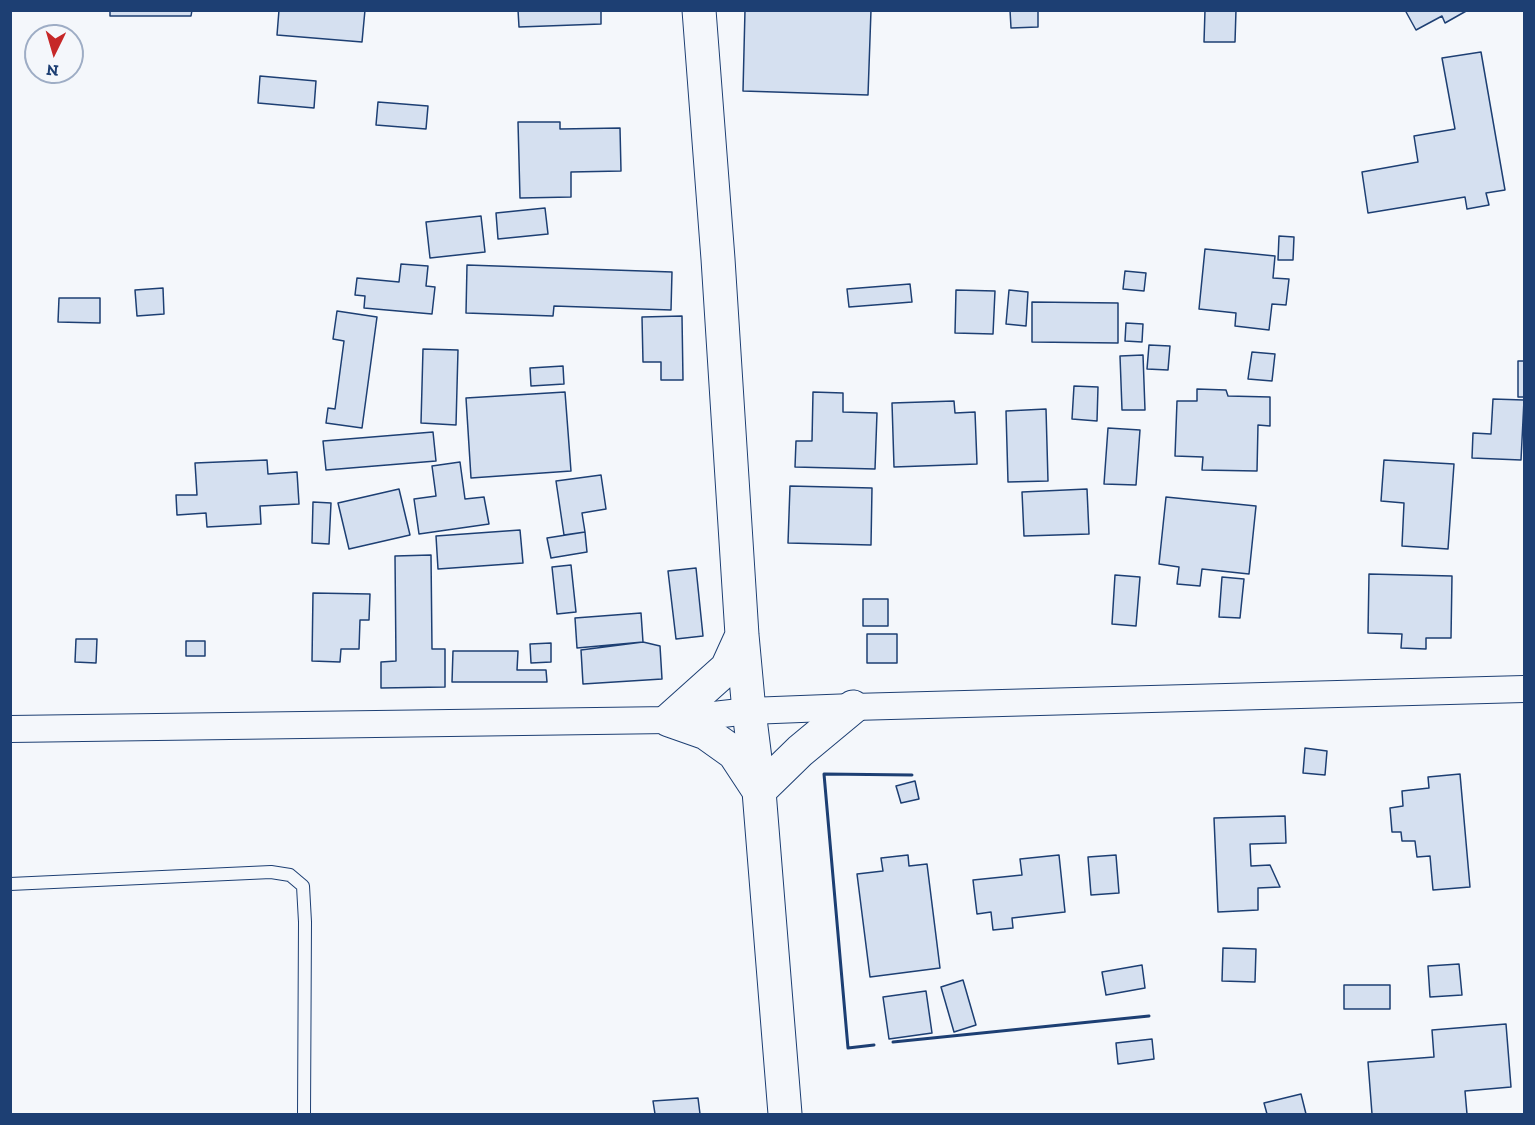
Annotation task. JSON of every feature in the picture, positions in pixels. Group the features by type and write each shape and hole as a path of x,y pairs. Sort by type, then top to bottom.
{"main road":[{"path":"699,10 742,635 759,791 785,1114"},
{"path":"742,635 727,668 669,720 706,734 734,753 759,791"},
{"path":"759,791 800,751 853,707"}],"street":[{"path":"10,729 669,720 749,711 853,707 1524,689"}],"lane":[{"path":"10,884 198,874 271,872 290,875 303,886 305,922 304,1114"}],"building":[{"path":"110,10 192,10 191,16 110,16"},
{"path":"279,10 365,10 362,42 277,35"},
{"path":"518,10 601,10 601,24 519,27"},
{"path":"745,10 871,10 868,95 743,91"},
{"path":"1010,10 1038,10 1038,27 1011,28"},
{"path":"1205,10 1236,10 1235,42 1204,42"},
{"path":"1405,10 1468,10 1445,23 1442,16 1416,30"},
{"path":"1481,52 1505,190 1486,193 1489,205 1467,209 1465,197 1368,213 1362,172 1418,162 1414,136 1455,129 1442,58"},
{"path":"260,76 316,81 314,108 258,103"},
{"path":"378,102 428,106 426,129 376,125"},
{"path":"518,122 560,122 560,129 620,128 621,171 571,172 571,197 520,198"},
{"path":"545,208 548,234 498,239 496,213"},
{"path":"481,216 485,252 430,258 426,222"},
{"path":"1279,236 1294,237 1293,260 1278,260"},
{"path":"1205,249 1275,256 1273,278 1289,279 1286,305 1272,304 1269,330 1235,326 1236,313 1199,309"},
{"path":"401,264 428,266 426,286 435,287 432,314 364,308 365,296 355,295 357,278 399,282"},
{"path":"467,265 672,272 671,310 554,306 553,316 466,313"},
{"path":"1125,271 1146,273 1144,291 1123,289"},
{"path":"910,284 912,302 849,307 847,289"},
{"path":"163,288 164,314 137,316 135,290"},
{"path":"956,290 995,291 993,334 955,333"},
{"path":"1009,290 1028,292 1026,326 1006,324"},
{"path":"59,298 100,298 100,323 58,322"},
{"path":"1032,302 1118,303 1118,343 1032,342"},
{"path":"337,311 377,317 362,428 326,423 328,408 335,409 344,341 333,339"},
{"path":"682,316 683,380 661,380 661,362 643,362 642,317"},
{"path":"1126,323 1143,324 1142,342 1125,341"},
{"path":"1149,345 1170,346 1168,370 1147,369"},
{"path":"423,349 458,350 456,425 421,423"},
{"path":"1252,352 1275,354 1272,381 1248,379"},
{"path":"1143,355 1145,410 1122,410 1120,356"},
{"path":"1518,361 1524,361 1524,397 1518,397"},
{"path":"563,366 564,384 531,386 530,368"},
{"path":"1074,386 1098,387 1097,421 1072,419"},
{"path":"1197,389 1226,390 1228,396 1270,397 1270,426 1258,425 1257,471 1202,470 1203,457 1175,456 1177,401 1197,401"},
{"path":"565,392 571,471 471,478 466,398"},
{"path":"813,392 843,393 843,412 877,413 875,469 795,467 796,441 812,441"},
{"path":"1493,399 1524,400 1521,460 1472,458 1473,433 1491,434"},
{"path":"954,401 955,413 975,412 977,464 894,467 892,403"},
{"path":"1046,409 1048,481 1008,482 1006,411"},
{"path":"1108,428 1140,430 1136,485 1104,484"},
{"path":"433,432 436,461 326,470 323,441"},
{"path":"267,460 268,474 297,472 299,504 260,506 261,524 207,527 206,513 177,515 176,495 197,495 195,463"},
{"path":"1384,460 1454,464 1448,549 1402,546 1404,503 1381,501"},
{"path":"460,462 465,499 484,497 489,524 419,534 414,499 436,496 432,466"},
{"path":"601,475 606,509 582,513 585,532 564,535 556,481"},
{"path":"790,486 872,488 871,545 788,543"},
{"path":"399,489 410,535 349,549 338,503"},
{"path":"1087,489 1089,534 1024,536 1022,492"},
{"path":"1166,497 1256,506 1249,574 1202,569 1200,586 1177,584 1179,567 1159,564"},
{"path":"313,502 331,503 329,544 312,543"},
{"path":"520,530 523,563 438,569 436,536"},
{"path":"585,532 587,552 551,558 547,538"},
{"path":"431,555 432,649 445,649 445,687 381,688 381,662 396,661 395,556"},
{"path":"571,565 576,612 557,614 552,567"},
{"path":"696,568 703,636 676,639 668,571"},
{"path":"1369,574 1452,576 1451,638 1426,638 1426,649 1401,648 1402,634 1368,633"},
{"path":"1115,575 1140,577 1136,626 1112,624"},
{"path":"1222,577 1244,579 1240,618 1219,617"},
{"path":"313,593 370,594 369,620 360,620 359,649 341,649 340,662 312,661"},
{"path":"863,599 888,599 888,626 863,626"},
{"path":"641,613 643,642 577,648 575,618"},
{"path":"867,634 897,634 897,663 867,663"},
{"path":"76,639 97,639 96,663 75,662"},
{"path":"186,641 205,641 205,656 186,656"},
{"path":"643,642 660,646 662,679 583,684 581,650"},
{"path":"551,643 551,662 531,663 530,644"},
{"path":"453,651 518,651 517,670 546,670 547,682 452,682"},
{"path":"1305,748 1327,751 1325,775 1303,773"},
{"path":"1460,774 1470,887 1433,890 1430,856 1417,857 1415,841 1402,841 1401,832 1392,832 1390,808 1403,806 1402,791 1429,788 1428,777"},
{"path":"915,781 919,799 901,803 896,786"},
{"path":"1285,816 1286,843 1250,844 1251,866 1270,865 1280,887 1258,888 1258,910 1218,912 1214,818"},
{"path":"908,855 909,866 927,864 940,968 870,977 857,874 883,871 881,858"},
{"path":"1059,855 1065,912 1012,918 1013,928 993,930 991,912 977,914 973,880 1022,875 1020,859"},
{"path":"1116,855 1119,893 1091,895 1088,857"},
{"path":"1223,948 1256,949 1255,982 1222,981"},
{"path":"1459,964 1462,995 1430,997 1428,966"},
{"path":"1142,965 1145,988 1106,995 1102,972"},
{"path":"963,980 976,1025 954,1032 941,987"},
{"path":"1344,985 1390,985 1390,1009 1344,1009"},
{"path":"926,991 932,1033 889,1039 883,997"},
{"path":"1506,1024 1511,1087 1465,1091 1467,1114 1372,1114 1368,1062 1434,1057 1432,1030"},
{"path":"1152,1039 1154,1059 1118,1064 1116,1043"},
{"path":"1301,1094 1306,1114 1267,1114 1264,1103"},
{"path":"698,1098 700,1114 655,1114 653,1101"}],"wall":[{"path":"874,1045 848,1048 824,774 912,775"},
{"path":"893,1042 1149,1016"}]}
